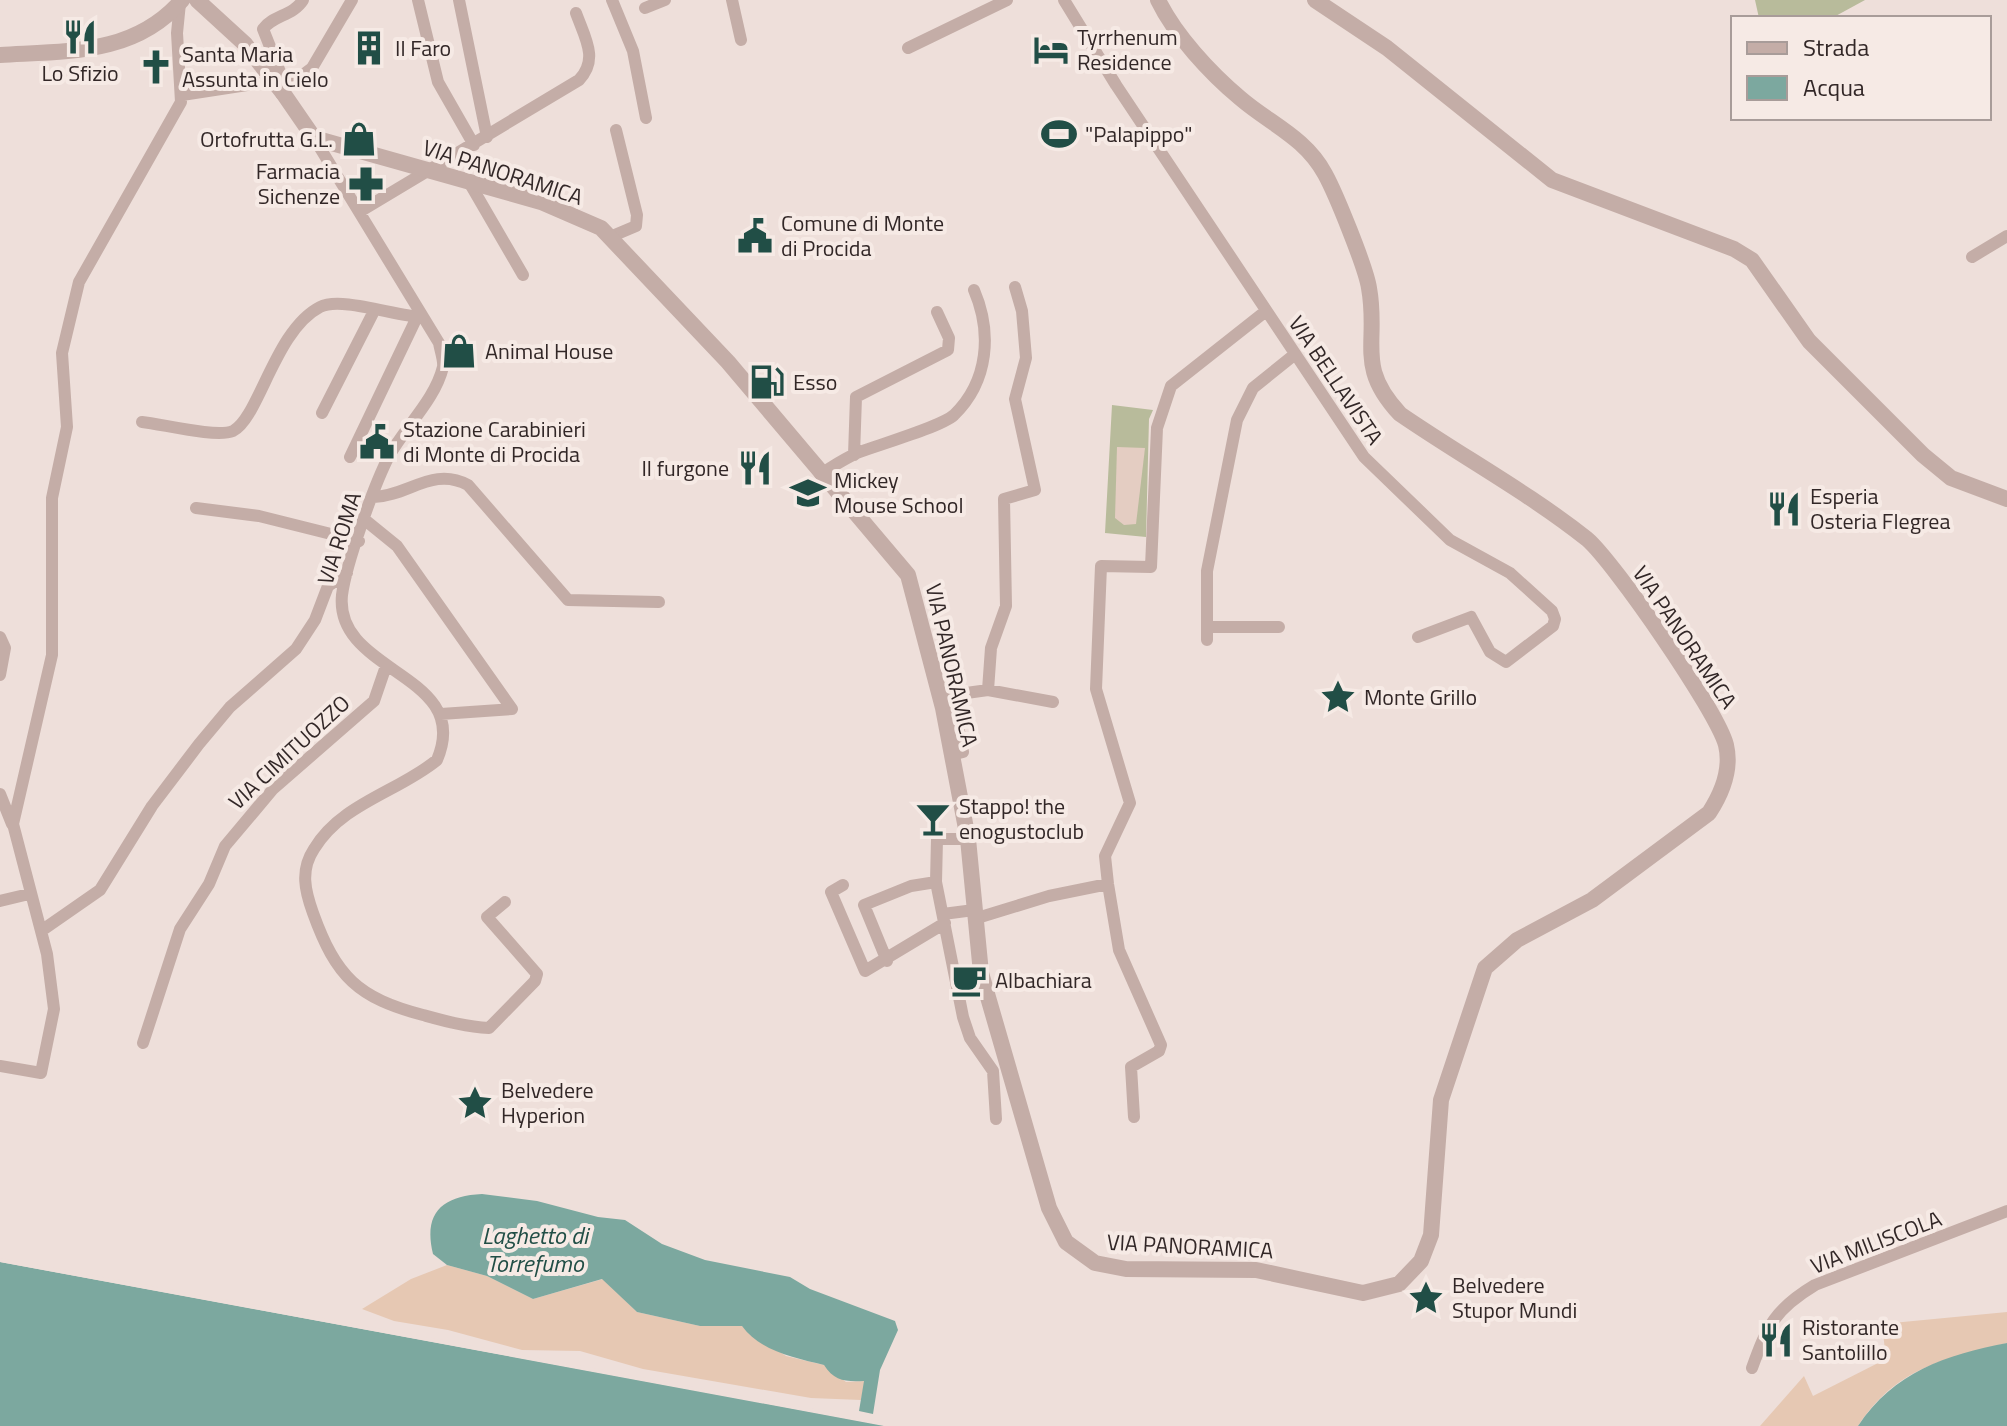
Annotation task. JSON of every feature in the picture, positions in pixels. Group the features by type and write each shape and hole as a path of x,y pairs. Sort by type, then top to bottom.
{"street":[{"path":"284,87 263,29 267,23 295,10 303,0"},
{"path":"182,95 284,87 312,68 352,0"},
{"path":"418,0 438,82 474,145"},
{"path":"459,0 487,137"},
{"path":"612,0 633,51 646,118"},
{"path":"645,8 665,0"},
{"path":"732,0 741,40"},
{"path":"908,48 1007,0"},
{"name":"VIA PANORAMICA","path":"314,138 541,202 601,228 728,362 908,575 943,708 968,839 981,973 1049,1208 1066,1242 1095,1263 1126,1269 1256,1270 1363,1293 1399,1284 1421,1261 1431,1235 1441,1100 1485,968 1517,940 1592,900 1692,829 1709,813 1722,793 1728,765 1726,745 1704,703 1627,586 1589,541 1400,414 1387,400 1373,374 1369,357 1369,285 1326,176 1294,135 1229,88 1178,30 1158,0"},
{"path":"1315,0 1387,48 1552,180 1734,249 1752,260 1800,332 1923,455 1951,478 2007,499"},
{"path":"0,55 116,45 136,38 186,1"},
{"path":"13,824 52,655 52,498 67,427 62,353 79,282 182,95 177,33 186,1"},
{"name":"VIA ROMA","path":"186,1 245,44 265,70 284,87 420,317 439,343 444,364 433,388 389,457 347,573 342,599 345,621 360,645 426,694 441,714"},
{"name":"VIA BELLAVISTA","path":"1067,1 1294,355 1364,457 1450,540 1510,573 1552,611 1555,619 1553,626 1506,662 1490,652 1471,617 1418,637"},
{"path":"359,212 552,100 589,70 591,57 576,13"},
{"path":"610,237 636,226 637,215 616,130"},
{"path":"469,182 523,275"},
{"path":"1972,257 2007,236"},
{"path":"988,690 991,648 1006,606 1004,499 1035,490 1015,399 1026,358 1022,311 1015,287"},
{"path":"820,474 854,455 953,416 977,381 987,352 984,313 974,290"},
{"path":"142,422 220,433 234,430 248,415 284,344 302,322 320,307 330,305 420,317 350,457"},
{"path":"322,413 374,311"},
{"path":"1134,1117 1131,1067 1159,1051 1161,1045 1119,950 1108,884 1105,856 1130,803 1096,689 1101,566 1151,567 1157,428 1171,386 1266,311"},
{"path":"854,455 856,397 948,350 949,338 937,312"},
{"path":"1279,627 1207,634 1207,571 1244,401 1253,388 1294,355"},
{"path":"374,497 385,497 431,479 458,480 468,485 568,600 659,602"},
{"path":"196,508 259,516 359,541"},
{"path":"365,520 397,546 512,709 441,714 442,747 437,760 353,809 329,829 313,850 304,880 308,897 339,969 378,1002 468,1027 489,1028 535,981 537,974 487,917 505,902"},
{"path":"41,931 100,890 152,806 199,744 230,707 296,649 315,620 328,586 347,573"},
{"path":"0,637 5,648 0,675"},
{"name":"VIA CIMITUOZZO","path":"143,1043 180,929 209,884 225,846 273,789 374,701 386,666"},
{"path":"951,755 963,752 952,695 988,690 1053,702"},
{"path":"0,794 13,824 41,931 54,1009 41,1073 0,1066"},
{"path":"968,839 937,839 936,882 963,1017 970,1038 993,1071 996,1119"},
{"path":"887,961 864,905 911,886 936,882"},
{"path":"843,885 831,892 865,971 887,961 944,918 1108,884"},
{"path":"0,901 29,894"},
{"name":"VIA MILISCOLA","path":"1752,1368 1768,1323 1794,1297 1815,1285 2007,1211"}],"green space":[{"path":"1755,0 1865,0 1836,16 1759,16"},
{"path":"1112,405 1153,410 1149,419 1146,537 1105,533"}],"sand":[{"path":"447,1265 487,1276 533,1299 603,1279 637,1312 700,1326 742,1326 786,1356 824,1365 846,1382 865,1381 861,1400 811,1398 643,1369 580,1351 522,1350 448,1330 394,1321 362,1309 411,1279"},
{"path":"2007,1312 2007,1343 1942,1361 1905,1378 1873,1406 1858,1426 1760,1426 1804,1376 1813,1396 1886,1359 1882,1324"}],"shaded area":[{"path":"1117,447 1145,448 1136,524 1124,525 1115,518"}],"water":[{"name":"Laghetto di Torrefumo","path":"482,1194 537,1201 598,1217 625,1220 662,1244 705,1260 790,1277 810,1289 895,1321 898,1330 880,1370 873,1414 859,1411 864,1381 841,1379 824,1365 768,1347 742,1326 700,1326 637,1312 602,1279 533,1299 487,1276 447,1265 433,1254 431,1228 434,1218 439,1209 456,1198"},
{"path":"0,1262 884,1426 0,1426"},
{"path":"2007,1343 2007,1426 1858,1426 1872,1407 1905,1379 1942,1360"}],"pier":[{"path":"1,1258 884,1422 888,1426 0,1262"}],"place":[{"name":"Lo Sfizio","path":"80,37"},
{"name":"Il Faro","path":"369,48"},
{"name":"Tyrrhenum Residence","path":"1051,50"},
{"name":"Santa Maria Assunta in Cielo","path":"156,67"},
{"name":"\"Palapippo\"","path":"1059,134"},
{"name":"Ortofrutta G.L.","path":"359,139"},
{"name":"Farmacia Sichenze","path":"366,184"},
{"name":"Comune di Monte di Procida","path":"755,236"},
{"name":"Animal House","path":"459,351"},
{"name":"Esso","path":"767,382"},
{"name":"Stazione Carabinieri di Monte di Procida","path":"377,442"},
{"name":"Il furgone","path":"755,468"},
{"name":"Mickey Mouse School","path":"808,493"},
{"name":"Esperia Osteria Flegrea","path":"1784,509"},
{"name":"Monte Grillo","path":"1338,697"},
{"name":"Stappo! the enogustoclub","path":"933,819"},
{"name":"Albachiara","path":"969,980"},
{"name":"Belvedere Hyperion","path":"475,1103"},
{"name":"Belvedere Stupor Mundi","path":"1426,1298"},
{"name":"Ristorante Santolillo","path":"1776,1340"}]}
